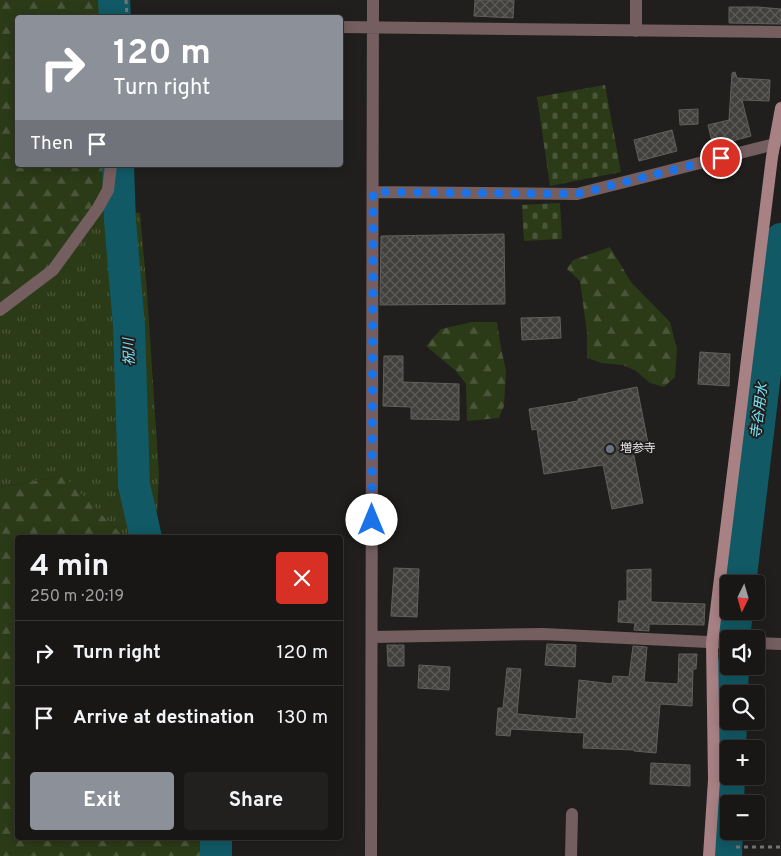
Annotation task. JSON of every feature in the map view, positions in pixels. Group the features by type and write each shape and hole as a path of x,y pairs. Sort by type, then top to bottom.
{"street":[{"path":"371,856 373,0"},
{"path":"636,0 636,31"},
{"path":"343,28 781,32"},
{"path":"709,856 714,780 712,643 781,108"},
{"path":"373,192 577,194 775,144"},
{"path":"0,310 53,270 105,196 108,190 111,167"},
{"path":"372,636 543,634 720,643"},
{"path":"765,643 781,644"},
{"path":"572,814 572,856"}],"path":[{"path":"126,0 127,15"},
{"path":"736,847 781,847"}],"green space":[{"path":"0,0 115,0 115,15 15,15 15,167 110,167 108,190 36,283 0,311"},
{"path":"605,85 621,172 550,186 537,97"},
{"path":"560,203 562,239 524,241 522,205"},
{"path":"98,208 140,213 159,475 156,535 122,535 63,476 0,487 0,309"},
{"path":"610,247 631,282 670,322 677,349 675,377 664,387 650,383 636,371 623,365 602,363 587,358 587,333 580,281 567,269 573,260"},
{"path":"472,322 497,322 506,371 504,406 499,418 467,421 466,384 456,371 426,346 441,329"},
{"path":"63,476 122,535 15,535 15,840 222,840 224,856 0,856 0,487"}],"building":[{"path":"475,0 514,0 513,18 474,16"},
{"path":"729,7 781,9 781,24 729,23"},
{"path":"735,72 737,78 770,80 769,101 742,100 751,136 713,146 708,125 729,120 732,73"},
{"path":"698,109 698,124 680,125 679,110"},
{"path":"672,130 677,151 639,161 634,140"},
{"path":"504,234 505,304 380,305 381,236"},
{"path":"560,317 561,338 522,340 521,318"},
{"path":"700,352 730,354 729,386 698,384"},
{"path":"384,356 403,356 403,382 459,384 459,420 411,419 411,407 383,406"},
{"name":"増参寺","path":"637,387 648,443 632,446 643,503 612,509 603,465 544,474 537,429 532,430 529,409 578,401 578,399"},
{"path":"394,568 419,569 417,617 391,616"},
{"path":"651,569 651,602 705,604 704,625 649,624 649,631 634,630 635,623 618,622 619,601 627,601 627,570"},
{"path":"547,644 576,645 575,667 545,665"},
{"path":"387,645 404,645 404,666 388,666"},
{"path":"633,646 647,647 644,682 678,684 679,654 697,654 696,669 693,669 692,706 660,704 656,753 635,750 583,748 584,733 511,729 510,736 496,735 498,708 503,708 507,668 521,669 517,714 576,719 579,680 612,684 613,676 629,677"},
{"path":"419,665 450,667 449,690 418,688"},
{"path":"651,763 690,765 690,786 650,784"}],"waterway":[{"name":"祝川","path":"114,0 115,15"},
{"name":"祝川","path":"118,167 120,221 129,326 134,485 145,535"},
{"name":"寺谷用水","path":"741,575 781,239"},
{"name":"寺谷用水","path":"735,630 736,620"},
{"name":"寺谷用水","path":"732,685 733,675"},
{"name":"寺谷用水","path":"730,740 731,730"},
{"name":"寺谷用水","path":"726,856 729,785"},
{"name":"祝川","path":"216,840 216,856"}],"place":[{"name":"増参寺","path":"610,449"}],"route":[{"path":"372,520 373,192 577,194 721,158"}]}
